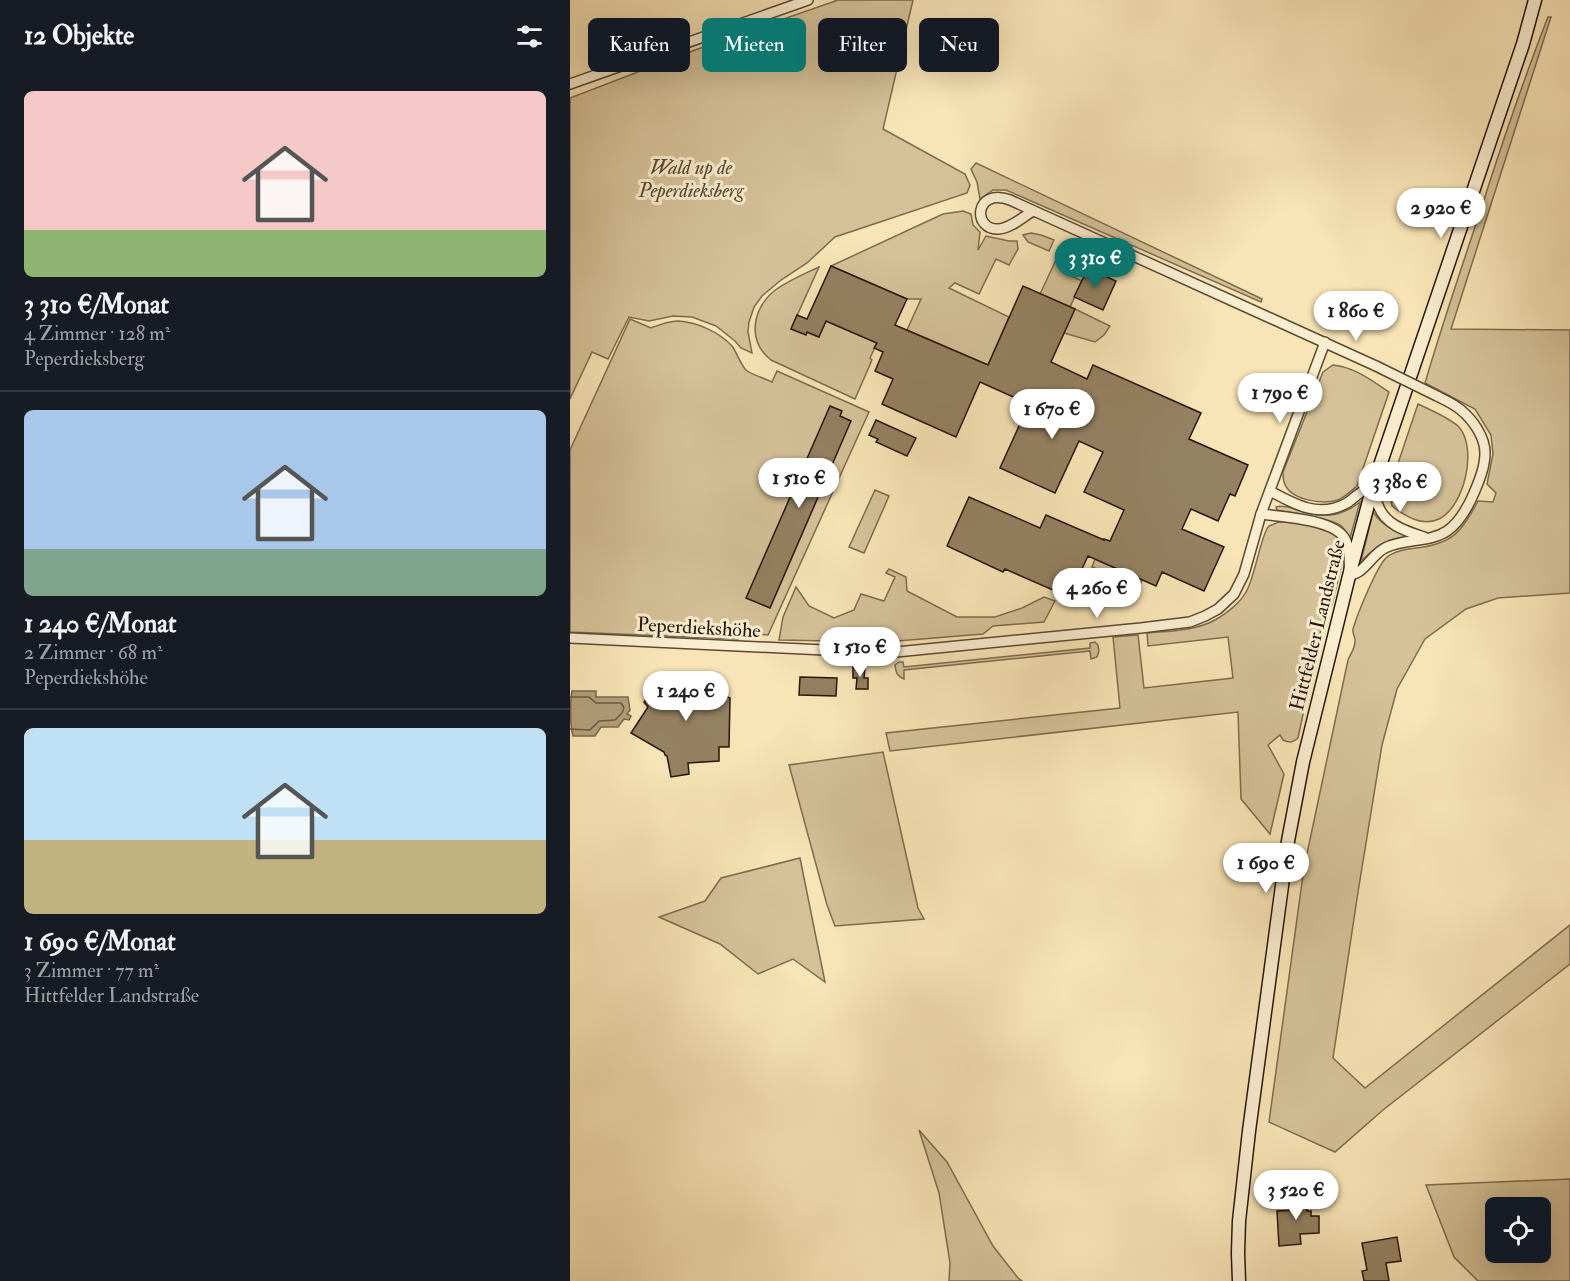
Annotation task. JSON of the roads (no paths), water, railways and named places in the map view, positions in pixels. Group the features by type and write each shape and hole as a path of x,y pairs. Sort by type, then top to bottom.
{"main road":[{"name":"Hittfelder Landstraße","path":"1239,1281 1238,1254 1242,1186 1288,841 1303,762 1373,486 1519,56 1535,0"}],"street":[{"path":"570,84 808,0"},
{"path":"1033,211 1000,229 984,224 980,213 986,201 1003,198 1033,211 1325,342 1460,409 1474,423 1482,439 1485,453 1480,479 1470,503 1450,529 1438,536 1398,543 1384,549 1361,570 1349,576 1349,552 1345,538 1336,529 1323,523 1261,514"},
{"name":"Peperdiekshöhe","path":"570,639 886,653 1190,622 1218,609 1239,587 1261,514 1325,342"},
{"path":"1270,491 1300,507 1325,511 1343,506 1373,486 1378,506 1391,523 1426,538"}],"water":[{"path":"572,691 596,691 596,697 628,697 630,710 627,714 631,716 629,720 624,719 618,727 601,727 595,736 573,736"}],"park label":[{"name":"Wald up de Peperdieksberg","path":"691,178"}]}
